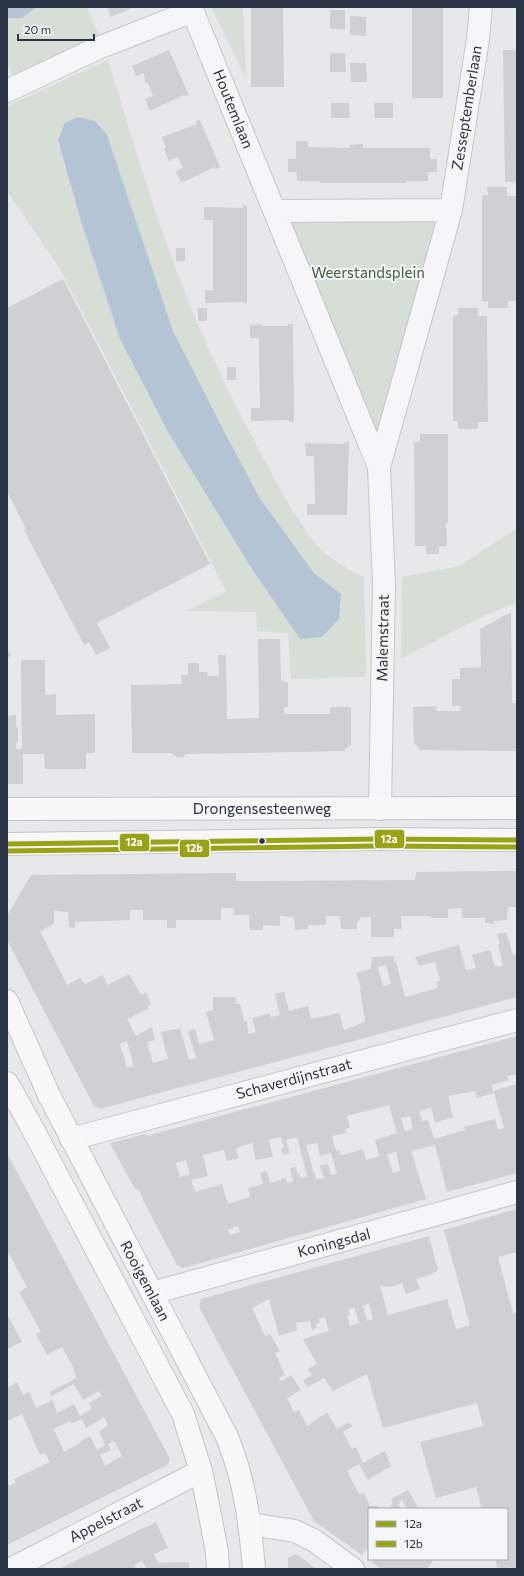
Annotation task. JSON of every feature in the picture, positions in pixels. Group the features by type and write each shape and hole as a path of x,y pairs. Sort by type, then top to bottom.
{"main road":[{"name":"Drongensesteenweg","path":"7,809 517,808"},
{"path":"379,839 380,809"},
{"name":"Drongensesteenweg","path":"7,844 379,839 517,840"},
{"name":"Rooigemlaan","path":"7,1001 31,1058 71,1139 229,1442 236,1459 245,1491 254,1569"},
{"name":"Rooigemlaan","path":"7,1083 30,1122 183,1414 201,1471 215,1544 218,1569"}],"street":[{"name":"Zesseptemberlaan","path":"451,210 478,39 481,7"},
{"path":"7,91 98,48 192,9"},
{"name":"Houtemlaan","path":"192,9 275,211"},
{"path":"451,210 379,467 275,211 451,210"},
{"name":"Malemstraat","path":"379,467 384,585 380,809"},
{"name":"Schaverdijnstraat","path":"71,1139 517,1020"},
{"name":"Koningsdal","path":"152,1293 517,1192"},
{"name":"Appelstraat","path":"11,1569 201,1471"},
{"path":"250,1524 295,1530 315,1541 353,1569"}],"green space":[{"path":"37,7 87,7 99,36 13,75 7,63 7,18"},
{"path":"211,7 243,7 246,79"},
{"path":"108,60 148,188 174,264 201,332 232,398 276,481 306,531 319,548 331,558 364,577 366,677 291,679 288,633 257,631 256,612 186,611 225,592 225,589 60,269 7,191 7,106","holes":["107,135 173,331 259,497 314,573 341,594 250,566 168,432 120,339 81,221 58,140"]},
{"name":"Weerstandsplein","path":"451,210 379,467 275,211"},
{"path":"517,528 517,602 479,618 401,659 402,577 459,566"}],"water":[{"path":"7,7 37,7 22,18 7,18"},
{"path":"78,117 95,121 107,135 173,331 259,497 314,573 341,594 339,619 322,637 300,639 250,566 168,432 120,339 81,221 58,140 65,123"}],"building":[{"path":"107,7 134,7 111,17"},
{"path":"251,7 283,7 284,87 251,87"},
{"path":"412,7 443,7 443,98 412,98"},
{"path":"330,10 345,10 345,29 330,29"},
{"path":"350,16 366,17 366,36 350,35"},
{"path":"169,50 189,95 184,95 150,111 145,99 153,96 148,83 145,82 144,73 136,76 132,66"},
{"path":"503,50 517,50 517,182 505,182"},
{"path":"330,53 345,53 346,72 330,72"},
{"path":"350,63 366,63 367,82 351,82"},
{"path":"331,103 349,103 350,118 331,118"},
{"path":"374,103 393,103 393,118 375,118"},
{"path":"200,120 220,167 216,169 215,167 181,183 176,171 183,168 178,157 169,161 164,149 166,147 162,137 197,124 196,121"},
{"path":"296,141 308,141 308,147 350,148 350,145 363,144 363,148 430,148 430,159 437,159 437,172 428,172 428,181 406,181 407,183 320,183 320,181 297,181 297,172 288,172 288,159 296,159"},
{"path":"487,187 507,187 507,196 516,196 517,301 508,301 508,308 488,308 488,301 482,302 482,195 488,195"},
{"path":"242,205 247,206 247,303 205,303 205,290 213,290 213,220 204,220 204,207 243,208"},
{"path":"176,248 185,248 185,261 176,261"},
{"path":"63,279 210,564 97,623 110,648 96,655 89,642 84,645 24,530 26,529 7,491 7,308"},
{"path":"198,308 207,308 207,321 198,321"},
{"path":"458,308 478,308 478,316 487,316 488,422 478,422 478,429 458,429 458,421 453,421 453,316 458,315"},
{"path":"262,324 262,326 288,326 288,324 293,324 294,422 289,422 289,420 251,421 251,408 260,408 259,338 250,338 250,325"},
{"path":"227,367 236,367 236,380 227,380"},
{"path":"420,434 448,434 448,523 446,523 447,546 439,547 439,554 426,554 426,546 415,546 414,442 420,442"},
{"path":"344,442 349,442 347,515 307,515 307,504 315,504 314,456 306,456 305,443 345,444"},
{"path":"511,612 512,703 517,703 517,751 420,750 416,744 414,745 413,707 437,706 436,711 460,711 461,706 452,706 452,679 460,679 460,668 481,667 480,629"},
{"path":"258,639 280,639 281,681 288,682 288,707 284,707 284,714 330,714 330,707 351,707 351,745 345,749 345,751 186,754 183,757 177,757 171,753 132,753 131,685 182,684 181,675 188,675 188,663 199,663 199,672 207,672 207,676 219,676 218,655 226,655 227,719 259,718"},
{"path":"7,649 11,656 7,658"},
{"path":"21,660 45,660 45,695 56,694 56,715 95,714 95,753 86,753 86,769 45,769 44,754 23,754 23,784 7,784 7,716 16,715 18,743 16,743 16,749 22,749"},
{"path":"517,871 517,907 508,907 507,920 494,921 494,924 485,923 485,918 462,918 462,908 448,909 448,918 431,918 431,916 401,916 402,929 394,929 394,937 371,937 371,917 361,917 357,923 357,929 341,929 340,916 326,916 326,925 308,925 308,929 295,930 294,917 280,916 280,926 263,925 263,930 250,930 249,915 233,915 234,908 221,908 221,920 176,920 176,928 167,928 167,920 143,920 143,910 130,910 130,920 75,922 75,928 69,927 68,912 54,911 54,924 40,931 67,985 80,978 85,984 103,975 107,985 129,974 141,995 146,992 151,1004 147,1007 148,1009 127,1019 136,1036 152,1027 155,1040 147,1042 153,1063 168,1059 161,1032 180,1028 189,1060 196,1058 188,1031 195,1029 199,1044 214,1040 206,1012 213,1010 213,997 236,997 236,1004 240,1004 244,1021 247,1022 248,1034 256,1032 252,1018 270,1013 271,1017 280,1015 275,994 284,992 289,1011 308,1006 311,1019 339,1013 344,1030 365,1022 361,988 356,973 371,969 372,957 394,956 394,962 396,962 405,997 438,988 436,982 440,981 435,962 419,966 415,957 459,945 466,970 476,968 472,955 490,950 495,967 503,966 497,934 506,932 513,955 517,954 517,997 100,1109 94,1106 7,940 7,916 31,875 236,873 236,881 415,880 416,872","holes":["386,965 391,984 383,986 378,967","127,1041 134,1066 127,1068 120,1044"]},
{"path":"517,1036 517,1074 507,1076 509,1080 491,1085 493,1091 517,1084 517,1173 447,1192 435,1145 411,1151 426,1199 183,1268 177,1265 143,1200 140,1191 135,1189 110,1143 145,1134 146,1136","holes":["475,1091 477,1098 494,1093 504,1128 498,1130 495,1119 464,1127 465,1130 434,1139 428,1120 422,1121 419,1111 431,1108 435,1123 453,1117 448,1096","389,1105 397,1133 375,1140 379,1156 366,1160 363,1149 340,1156 339,1150 336,1151 332,1136 346,1133 345,1129 350,1128 347,1116","410,1116 413,1129 405,1131 401,1118","281,1137 284,1148 281,1148 283,1155 290,1153 286,1140 297,1137 307,1176 301,1178 300,1174 298,1175 296,1167 290,1168 293,1182 287,1183 286,1178 270,1183 267,1171 260,1173 263,1184 248,1188 250,1197 228,1204 222,1184 195,1192 191,1180 208,1176 203,1155 224,1150 227,1161 239,1158 236,1148 252,1143 256,1160 273,1157 269,1140","317,1143 320,1156 331,1153 337,1174 331,1175 328,1164 320,1166 324,1178 316,1180 306,1145","396,1152 400,1171 393,1173 387,1154","186,1160 190,1174 180,1177 176,1163","238,1226 240,1232 229,1235 228,1230"]},
{"path":"7,1153 170,1459 167,1465 7,1545 7,1480 9,1486 16,1483 14,1479 50,1462 45,1453 40,1455 22,1414 7,1421 7,1388 17,1382 23,1395 29,1392 36,1408 53,1400 57,1413 74,1404 80,1416 92,1409 89,1403 102,1396 99,1391 83,1400 74,1384 51,1396 50,1392 76,1378 73,1367 62,1347 47,1355 36,1334 41,1332 19,1292 27,1287 7,1250","holes":["104,1417 108,1425 99,1431 105,1445 97,1450 90,1436 64,1452 54,1429 70,1421 71,1424 82,1419 86,1428","114,1441 122,1456 105,1466 100,1455 111,1450 108,1444"]},
{"path":"517,1209 517,1252 498,1257 513,1313 517,1312 517,1569 498,1569 495,1560 508,1560 508,1508 482,1508 476,1487 436,1498 420,1442 483,1426 477,1403 383,1428 367,1374 333,1391 324,1378 307,1387 303,1380 312,1375 308,1369 317,1364 303,1339 329,1331 325,1317 319,1319 320,1323 316,1324 317,1328 312,1330 310,1321 296,1323 297,1330 279,1336 269,1299 252,1308 265,1336 270,1334 280,1351 275,1353 285,1375 279,1378 281,1381 291,1375 301,1390 287,1398 294,1412 299,1410 307,1426 327,1412 337,1429 349,1422 352,1426 343,1432 352,1449 356,1447 363,1463 385,1451 391,1466 368,1480 359,1464 347,1471 359,1494 364,1493 370,1506 378,1506 379,1508 368,1508 368,1551 366,1549 362,1555 314,1521 199,1307 201,1299 429,1236 438,1270 429,1275 416,1279 420,1289 406,1294 402,1283 390,1287 380,1286 388,1315 447,1299 456,1329 470,1325 444,1230","holes":["369,1303 373,1319 367,1321 363,1306","354,1307 359,1323 350,1326 347,1315 350,1315 348,1310"]},
{"path":"7,1314 22,1342 7,1349"},
{"path":"408,1490 418,1508 406,1508 402,1499 398,1505 401,1508 390,1508 393,1503 391,1499"},
{"path":"156,1522 168,1548 154,1554 158,1563 189,1562 189,1569 147,1569 142,1561 134,1565 136,1569 59,1569"},
{"path":"296,1554 317,1569 288,1569 288,1558"},
{"path":"372,1560 433,1560 427,1569 381,1569 371,1562"}],"transit line":[{"name":"12a","path":"7,844 379,839 517,840"},
{"name":"12b","path":"7,851 379,846 517,847"}]}
